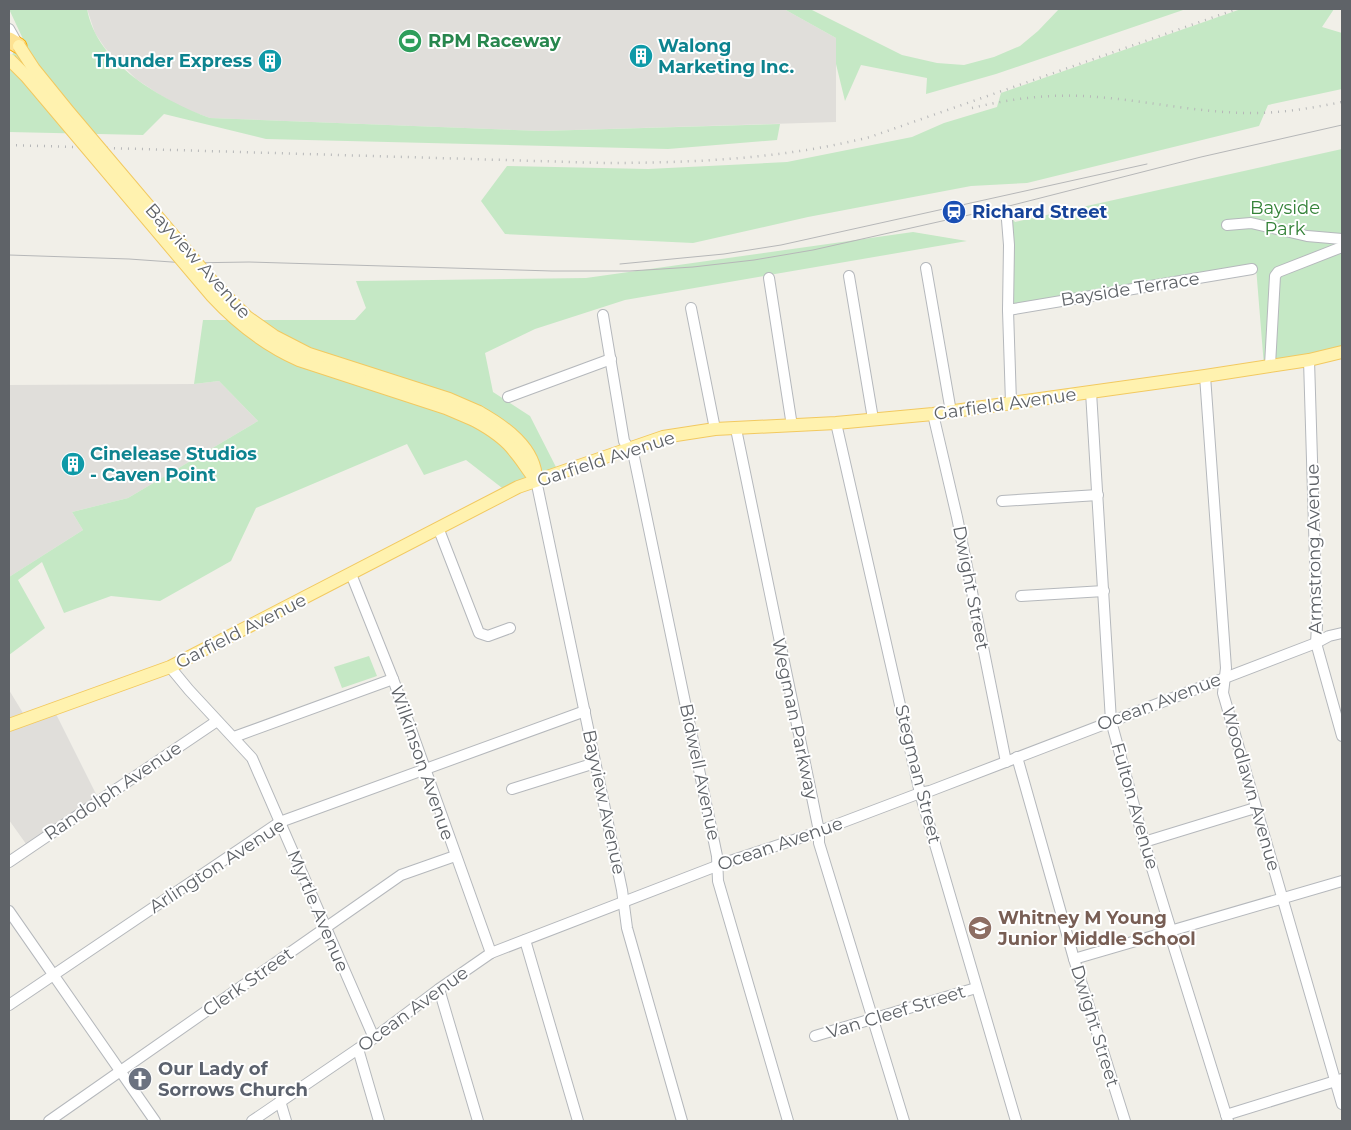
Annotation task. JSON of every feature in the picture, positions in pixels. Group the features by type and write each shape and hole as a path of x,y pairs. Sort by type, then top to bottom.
{"main road":[{"name":"Bayview Avenue","path":"14,43 68,111 216,287 247,317 274,336 309,354 449,399 476,416 508,444 536,480"},
{"name":"Bayview Avenue","path":"9,60 26,76 212,296 235,319 253,333 277,349 299,360 476,416"},
{"name":"Garfield Avenue","path":"9,725 170,667 439,530 518,487 663,437 736,428 836,423 951,412 1205,376 1309,360 1342,352"}],"street":[{"name":"Bayview Avenue","path":"9,29 14,43"},
{"path":"1007,220 1012,403"},
{"path":"1227,225 1252,223 1307,236 1342,239"},
{"path":"1270,365 1275,276 1278,272 1342,247"},
{"path":"926,268 951,412"},
{"name":"Bayside Terrace","path":"1008,310 1252,269"},
{"path":"849,276 873,419"},
{"path":"769,278 792,426"},
{"path":"691,308 715,430"},
{"name":"Bidwell Avenue","path":"603,315 624,441 634,458 717,856 718,881 788,1121"},
{"path":"508,397 610,359"},
{"name":"Armstrong Avenue","path":"1309,360 1316,643 1342,736"},
{"name":"Woodlawn Avenue","path":"1205,376 1226,668 1223,693 1255,808 1339,1080 1342,1104"},
{"name":"Fulton Avenue","path":"1091,392 1111,720 1144,842 1171,930 1172,941 1227,1118"},
{"name":"Dwight Street","path":"933,414 959,526 1006,762"},
{"name":"Stegman Street","path":"836,423 920,793 1016,1121"},
{"name":"Wegman Parkway","path":"736,428 819,831 819,843 904,1121"},
{"name":"Bayview Avenue","path":"536,480 622,890 627,928 682,1121"},
{"path":"1002,501 1098,495"},
{"path":"439,530 479,633 488,636 510,628"},
{"name":"Wilkinson Avenue","path":"351,574 393,679 491,953"},
{"path":"1020,596 1104,591"},
{"name":"Ocean Avenue","path":"252,1121 374,1038 491,953 718,866 930,791 1316,643 1329,636 1342,633"},
{"name":"Myrtle Avenue","path":"170,667 252,758 374,1038"},
{"path":"234,737 393,679"},
{"name":"Arlington Avenue","path":"9,1005 280,822 585,711"},
{"name":"Randolph Avenue","path":"9,862 217,721"},
{"name":"Dwight Street","path":"1016,758 1074,959 1125,1121"},
{"path":"512,789 596,763"},
{"path":"1144,842 1255,808"},
{"name":"Clerk Street","path":"49,1121 401,875 455,856"},
{"path":"1074,959 1342,881"},
{"path":"9,911 155,1121"},
{"path":"525,940 578,1121"},
{"name":"Van Cleef Street","path":"815,1036 976,988"},
{"path":"439,989 478,1121"},
{"path":"358,1049 379,1121"},
{"path":"1227,1118 1339,1080"},
{"path":"280,1102 286,1121"}],"shaded area":[{"path":"87,9 784,9 836,38 836,122 541,131 210,118 185,109 136,79 105,48 95,33"},
{"path":"219,381 258,421 128,498 72,512 83,530 9,577 9,385 194,384"},
{"path":"9,690 26,718 53,708 99,800 29,848 9,820"}],"green space":[{"path":"9,9 87,9 93,29 104,47 118,63 153,90 210,118 541,131 780,124 777,140 668,149 266,139 164,114 143,135 9,132 9,59 23,39"},
{"path":"784,9 810,9 902,55 937,63 964,65 994,57 1020,46 1038,31 1059,9 1186,9 996,74 926,94 927,78 861,65 845,101 836,64 836,38"},
{"path":"1241,9 1334,9 1322,27 1342,33 1342,89 1268,105 1259,126 1027,183 971,186 808,217 693,243 505,234 481,201 507,166 648,169 787,162 912,137 944,123 997,107 1001,93"},
{"name":"Bayside Park","path":"1342,149 1342,352 1264,366 1256,267 1008,307 1004,209 1015,222"},
{"path":"913,232 967,241 625,300 535,329 485,353 493,392 530,416 558,471 506,491 466,460 424,475 407,444 256,508 231,561 160,601 111,596 64,613 42,562 18,580 45,628 9,655 9,577 83,530 72,512 128,498 258,421 219,381 194,384 203,320 355,320 366,308 356,281 586,278"},
{"path":"369,656 377,676 342,688 334,667"}],"tram line":[{"path":"9,255 186,263 249,262 552,271 630,271 693,267 754,260 813,250 1009,206 1201,157 1342,125"},
{"path":"620,264 724,254 781,245 1147,164"}],"railway":[{"path":"9,145 603,163 704,161 771,155 870,137 1237,9"},
{"path":"972,108 1018,99 1050,96 1081,96 1213,111 1252,113 1297,110 1342,102"}],"place":[{"name":"RPM Raceway","path":"410,41"},
{"name":"Walong Marketing Inc.","path":"641,56"},
{"name":"Thunder Express","path":"270,61"},
{"name":"Richard Street","path":"954,212"},
{"name":"Cinelease Studios - Caven Point","path":"73,464"},
{"name":"Whitney M Young Junior Middle School","path":"980,928"},
{"name":"Our Lady of Sorrows Church","path":"140,1079"}]}
